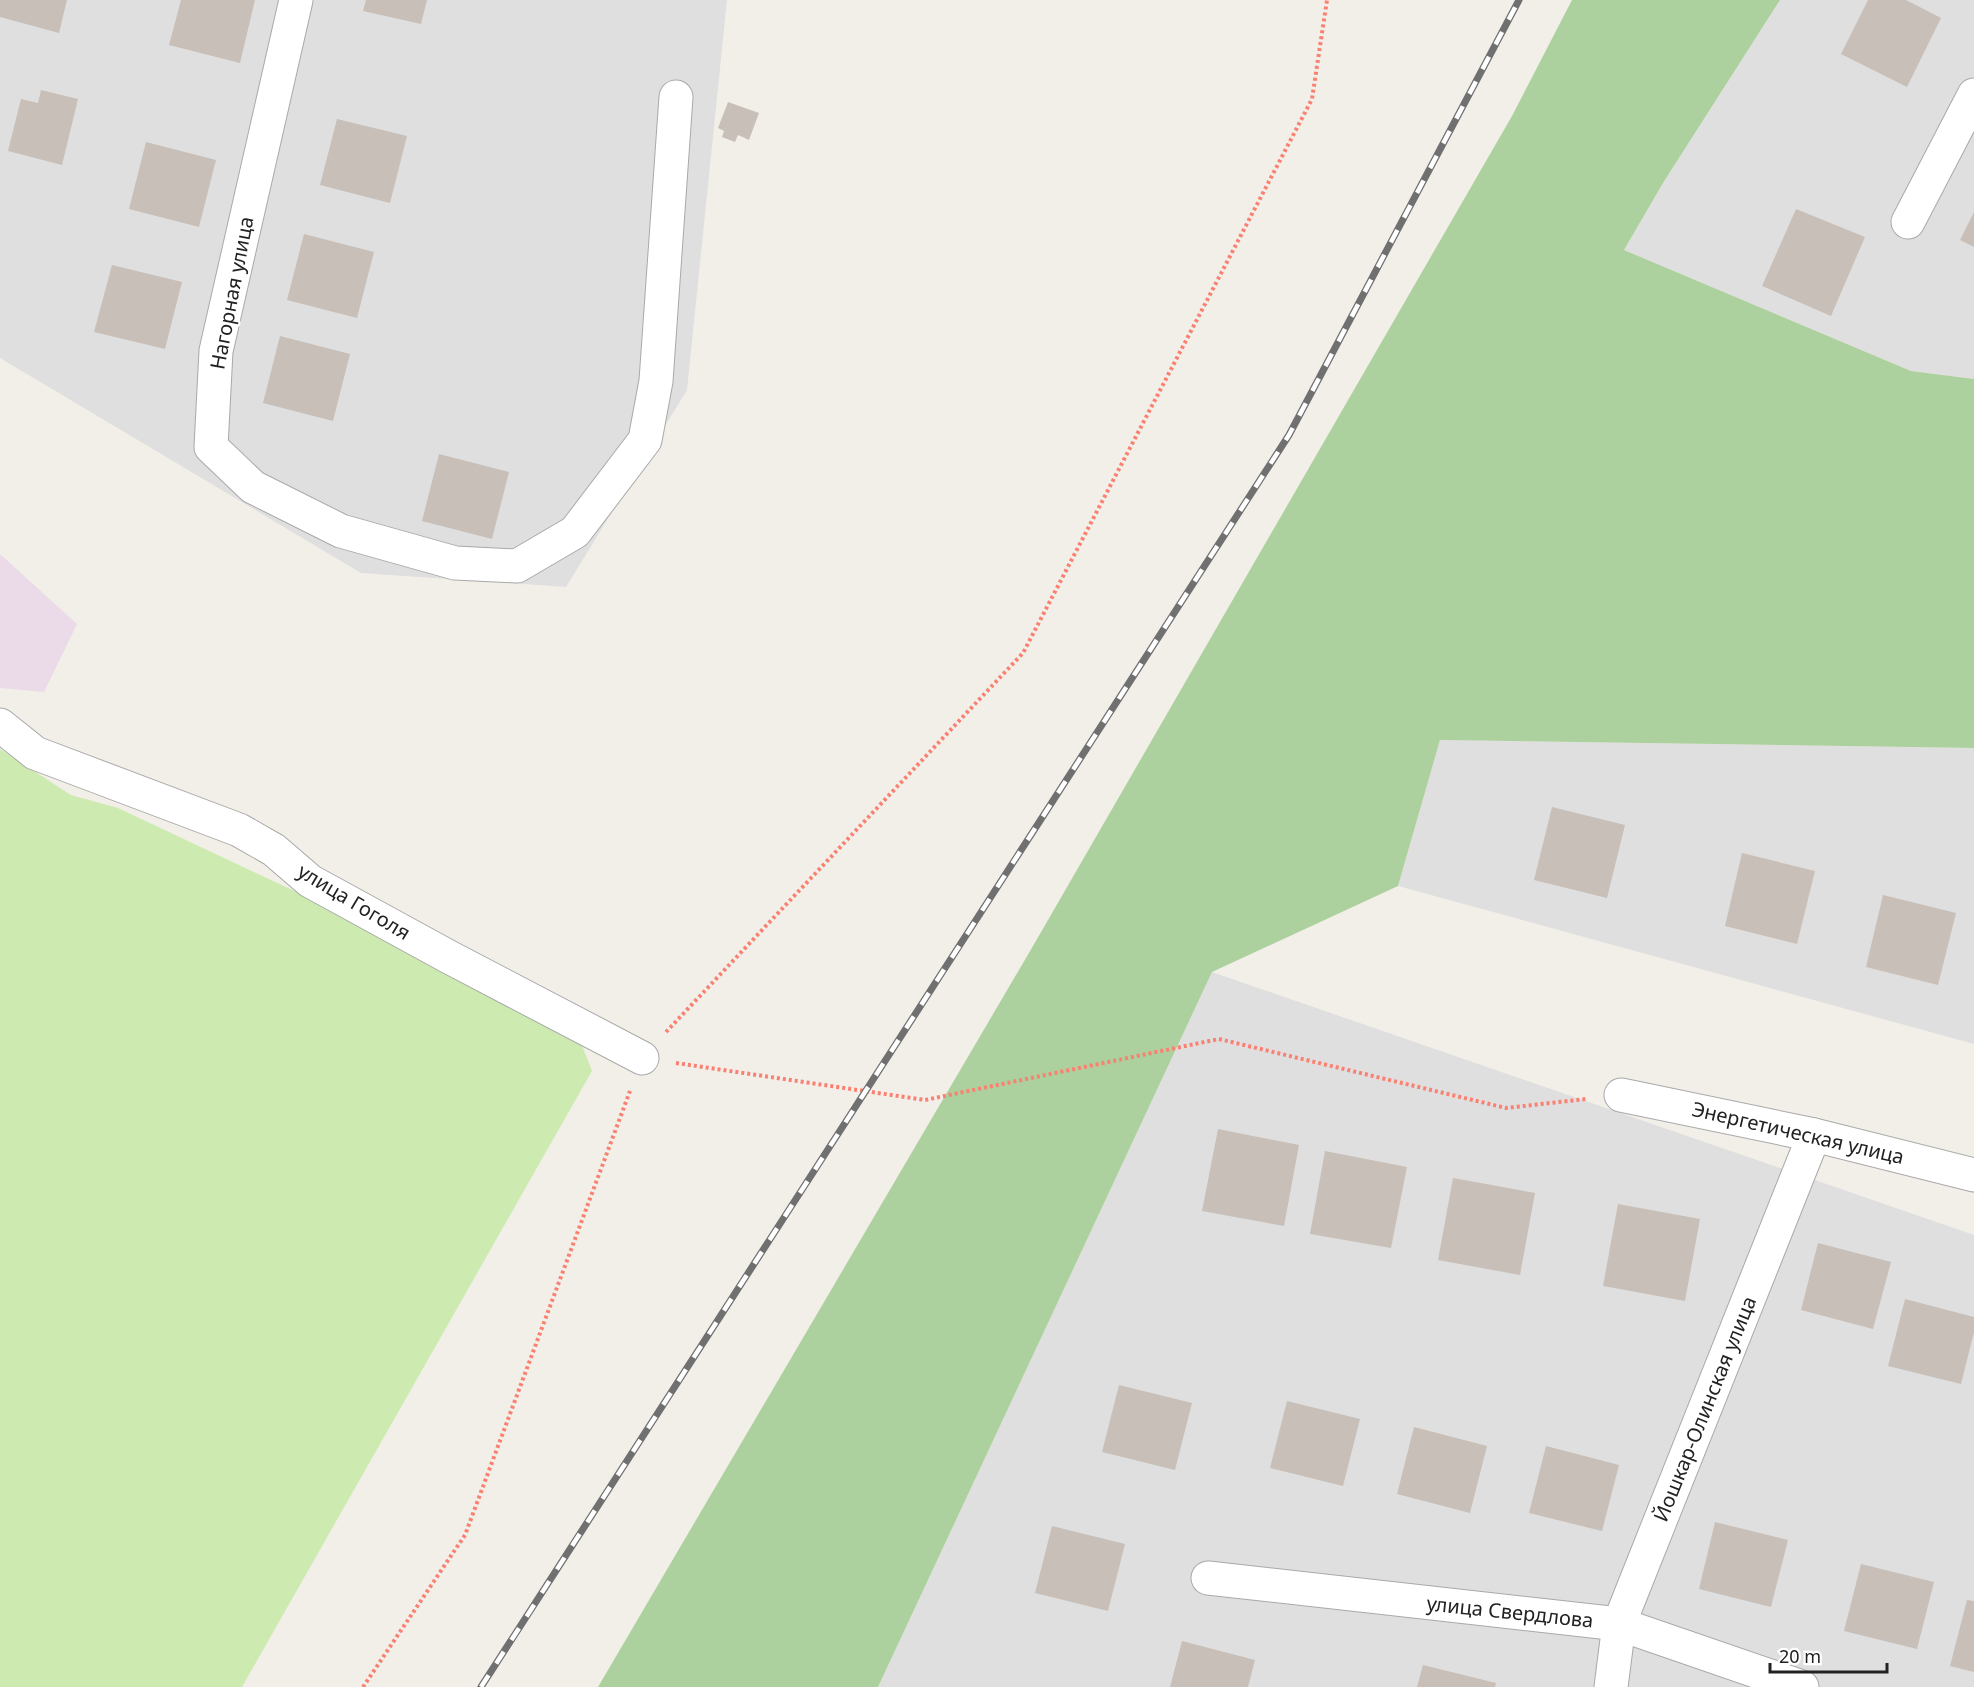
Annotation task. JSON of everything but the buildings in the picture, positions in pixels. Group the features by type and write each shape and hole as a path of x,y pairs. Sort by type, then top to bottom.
{"street":[{"name":"Нагорная улица","path":"296,0 216,351 211,447 253,487 341,531 455,563 517,566 575,532 645,440 656,381 676,97"},
{"path":"1908,222 1974,95"},
{"name":"улица Гоголя","path":"0,725 35,753 239,830 274,850 310,881 642,1058"},
{"name":"Энергетическая улица","path":"1621,1095 1814,1135 1974,1175"},
{"name":"Йошкар-Олинская улица","path":"1611,1687 1619,1624 1814,1135"},
{"name":"улица Свердлова","path":"1209,1578 1619,1624 1802,1687"}],"path":[{"path":"363,1687 465,1535 642,1058 1023,652 1312,99 1327,0"},
{"path":"642,1058 925,1100 1219,1039 1506,1108 1621,1095"}],"shaded area":[{"path":"0,0 727,0 687,390 566,587 361,573 0,358"},
{"path":"1780,0 1974,0 1974,379 1911,371 1624,250 1663,183"},
{"path":"0,554 77,624 44,692 0,688"},
{"path":"1440,740 1974,748 1974,1044 1398,886"},
{"path":"1212,972 1974,1235 1974,1687 878,1687"}],"green space":[{"path":"1572,0 1780,0 1663,183 1624,250 1911,371 1974,379 1974,748 1440,740 1398,886 1212,972 878,1687 598,1687 1033,946 1512,116"},
{"path":"0,749 71,795 118,808 573,1022 592,1071 242,1687 0,1687"}],"railway":[{"path":"481,1687 1289,435 1519,0"}]}
